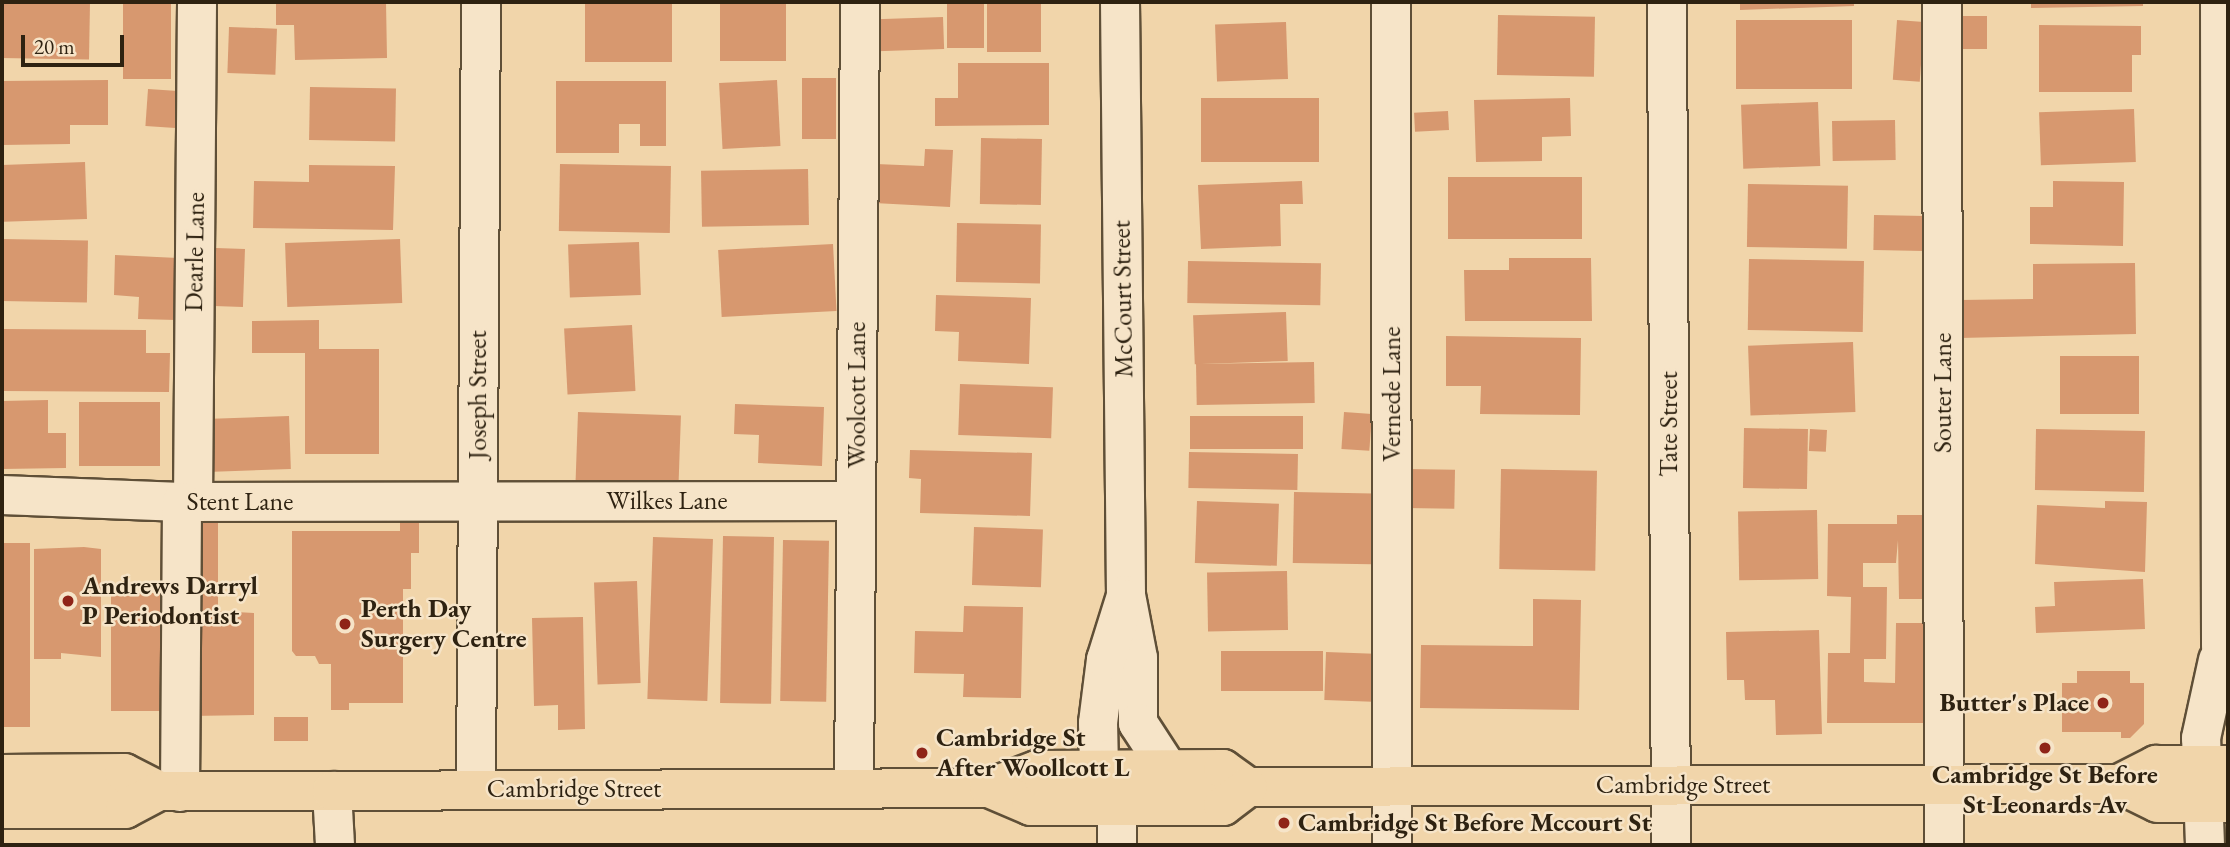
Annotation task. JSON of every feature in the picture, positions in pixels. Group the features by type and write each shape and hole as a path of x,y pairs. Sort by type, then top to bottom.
{"main road":[{"name":"Cambridge Street","path":"2119,784 2156,765 2215,765"},
{"name":"Cambridge Street","path":"2,774 124,773 170,791 854,789 989,788 1037,770 1223,769 1248,787 2119,784 2158,803 2215,803"},
{"name":"Cambridge Street","path":"989,788 1031,806 1223,806 1248,787"},
{"name":"Cambridge Street","path":"2,809 125,809 170,791"}],"street":[{"name":"Dearle Lane","path":"170,791 188,502 197,2"},
{"name":"Joseph Street","path":"476,789 481,2"},
{"name":"Woolcott Lane","path":"854,789 860,2"},
{"name":"McCourt Street","path":"1120,2 1126,595 1138,659 1138,723 1168,769"},
{"name":"Vernede Lane","path":"1391,2 1392,845"},
{"name":"Tate Street","path":"1667,2 1671,845"},
{"name":"Souter Lane","path":"1942,2 1944,845"},
{"path":"2220,2 2221,645 2228,693"},
{"name":"Stent Lane","path":"2,495 188,502 478,501"},
{"name":"Wilkes Lane","path":"478,501 856,501"},
{"name":"McCourt Street","path":"1118,845 1118,806 1099,769 1098,723 1106,660 1126,595"},
{"path":"2205,845 2215,803 2215,765 2201,738 2221,645"},
{"path":"332,791 335,845"}],"building":[{"path":"2,2 90,4 89,60 2,58"},
{"path":"123,2 171,2 171,79 123,79"},
{"path":"386,2 387,58 295,60 294,25 276,25 276,3"},
{"path":"585,2 672,2 672,62 585,62"},
{"path":"720,2 786,2 786,61 720,61"},
{"path":"947,2 984,2 984,48 947,48"},
{"path":"987,2 1041,2 1041,52 987,52"},
{"path":"1740,2 1854,2 1854,6 1740,10"},
{"path":"2031,2 2143,2 2143,6 2031,8"},
{"path":"1498,15 1595,17 1594,77 1497,75"},
{"path":"1959,16 1987,16 1987,49 1959,49"},
{"path":"943,17 944,49 877,51 876,19"},
{"path":"1736,20 1852,20 1852,89 1736,89"},
{"path":"1897,20 1924,22 1920,82 1893,80"},
{"path":"1286,22 1288,79 1217,81 1215,24"},
{"path":"2039,25 2141,26 2141,55 2132,55 2132,92 2039,92"},
{"path":"229,27 277,29 275,75 227,73"},
{"path":"958,63 1049,63 1049,125 935,126 935,98 958,98"},
{"path":"802,78 836,78 836,139 802,139"},
{"path":"108,80 108,125 70,125 70,144 2,145 2,81"},
{"path":"777,80 780,146 723,149 719,83"},
{"path":"556,81 666,81 666,146 640,146 640,124 619,124 619,153 556,153"},
{"path":"310,87 396,89 395,141 309,140"},
{"path":"148,89 178,91 175,128 145,126"},
{"path":"1201,98 1319,98 1319,162 1201,162"},
{"path":"1570,98 1571,136 1542,137 1542,161 1476,162 1474,100"},
{"path":"1818,102 1820,166 1743,169 1741,105"},
{"path":"2134,109 2136,162 2041,165 2039,112"},
{"path":"1448,111 1449,130 1415,132 1414,113"},
{"path":"1895,120 1896,160 1833,161 1832,121"},
{"path":"981,138 1042,139 1041,205 980,204"},
{"path":"925,149 953,150 950,207 874,203 876,164 924,166"},
{"path":"85,162 87,219 4,222 2,165"},
{"path":"560,164 671,166 670,233 559,231"},
{"path":"309,165 395,166 393,230 253,228 254,181 309,182"},
{"path":"808,169 809,225 702,227 701,171"},
{"path":"1448,177 1582,177 1582,239 1448,239"},
{"path":"1302,181 1303,204 1280,204 1281,246 1201,249 1198,185"},
{"path":"2053,181 2124,182 2123,246 2030,244 2030,207 2053,207"},
{"path":"1748,184 1848,186 1847,249 1747,247"},
{"path":"1874,215 1925,216 1924,251 1873,250"},
{"path":"957,223 1041,224 1040,283 956,282"},
{"path":"2,239 88,241 87,302 2,301"},
{"path":"400,239 402,303 287,307 285,243"},
{"path":"639,242 641,295 570,297 568,244"},
{"path":"833,244 837,311 722,317 718,250"},
{"path":"216,248 245,249 243,307 214,306"},
{"path":"115,255 178,258 176,320 138,319 139,297 114,295"},
{"path":"1509,258 1591,258 1592,321 1465,321 1464,270 1509,270"},
{"path":"1749,259 1864,261 1863,332 1748,330"},
{"path":"1188,261 1321,263 1320,305 1187,303"},
{"path":"2135,263 2136,334 1960,338 1960,300 2033,299 2033,264"},
{"path":"936,295 1031,298 1029,364 958,361 959,332 935,331"},
{"path":"1286,312 1288,361 1195,364 1193,315"},
{"path":"319,320 319,349 379,349 379,454 305,454 305,353 252,353 252,321"},
{"path":"632,325 635,391 568,394 564,329"},
{"path":"2,329 146,330 146,353 170,353 169,392 2,391"},
{"path":"1446,336 1581,338 1580,415 1480,414 1481,386 1446,386"},
{"path":"1853,342 1855,412 1751,416 1748,346"},
{"path":"2060,356 2139,356 2139,414 2060,414"},
{"path":"1314,362 1315,403 1197,405 1196,364"},
{"path":"960,384 1053,387 1051,438 958,435"},
{"path":"48,400 48,433 66,433 66,468 2,469 2,401"},
{"path":"79,402 160,402 160,466 79,466"},
{"path":"735,404 824,407 822,466 758,463 759,435 734,434"},
{"path":"578,412 681,416 678,486 576,482"},
{"path":"1344,412 1372,414 1369,451 1341,449"},
{"path":"289,416 291,469 207,472 205,419"},
{"path":"1190,416 1303,416 1303,449 1190,449"},
{"path":"1744,428 1808,429 1807,489 1743,488"},
{"path":"1810,429 1827,430 1826,452 1809,451"},
{"path":"2036,429 2145,431 2144,492 2035,490"},
{"path":"910,450 1032,453 1030,516 920,513 921,479 909,478"},
{"path":"1189,452 1298,454 1297,490 1188,488"},
{"path":"1407,469 1455,470 1454,509 1406,508"},
{"path":"1501,469 1597,471 1595,571 1499,569"},
{"path":"1294,492 1373,493 1372,564 1293,563"},
{"path":"1197,501 1279,504 1277,566 1195,563"},
{"path":"2105,501 2147,502 2145,572 2035,564 2037,505 2105,508"},
{"path":"190,507 218,507 218,611 254,613 254,715 190,716"},
{"path":"1817,510 1818,579 1739,580 1738,511"},
{"path":"1897,515 1926,515 1928,599 1899,599 1898,540 1896,563 1863,563 1863,587 1887,587 1886,659 1864,659 1864,682 1895,683 1896,623 1924,623 1923,723 1827,723 1828,653 1850,653 1851,597 1827,596 1828,524 1897,524"},
{"path":"400,516 419,516 419,553 411,553 411,589 403,589 403,703 349,703 349,710 331,710 331,664 319,664 315,656 296,656 292,651 292,531 400,531"},
{"path":"974,527 1043,529 1041,587 972,585"},
{"path":"723,536 774,537 771,704 720,703"},
{"path":"653,537 713,539 707,701 647,699"},
{"path":"783,540 829,541 826,702 780,701"},
{"path":"2,543 30,543 30,727 2,727"},
{"name":"Andrews Darryl P Periodontist","path":"34,549 101,549 101,657 61,653 61,659 34,659"},
{"path":"1287,571 1288,630 1208,631 1207,572"},
{"path":"2143,579 2145,629 2036,633 2035,607 2055,606 2054,582"},
{"path":"637,581 641,683 598,684 594,583"},
{"path":"111,593 174,593 174,711 111,711"},
{"path":"1533,599 1581,600 1579,710 1420,708 1421,645 1533,646"},
{"path":"964,606 1023,607 1021,698 963,697 964,674 914,673 915,631 963,632"},
{"path":"583,617 585,729 558,730 558,705 534,706 532,618"},
{"path":"1819,630 1822,734 1776,735 1775,700 1745,700 1744,680 1727,680 1726,632"},
{"path":"1221,651 1323,651 1323,691 1221,691"},
{"path":"1326,652 1374,654 1372,702 1324,700"},
{"name":"Butter's Place","path":"2077,671 2130,671 2130,683 2144,683 2144,724 2130,738 2121,738 2121,732 2062,732 2062,683 2077,683"},
{"path":"274,717 308,717 308,741 274,741"}],"place":[{"name":"Andrews Darryl P Periodontist","path":"68,601"},
{"name":"Perth Day Surgery Centre","path":"345,624"},
{"name":"Butter's Place","path":"2103,703"},
{"name":"Cambridge St Before St Leonards Av","path":"2045,748"},
{"name":"Cambridge St After Woollcott L","path":"922,753"},
{"name":"Cambridge St Before Mccourt St","path":"1284,823"}]}
